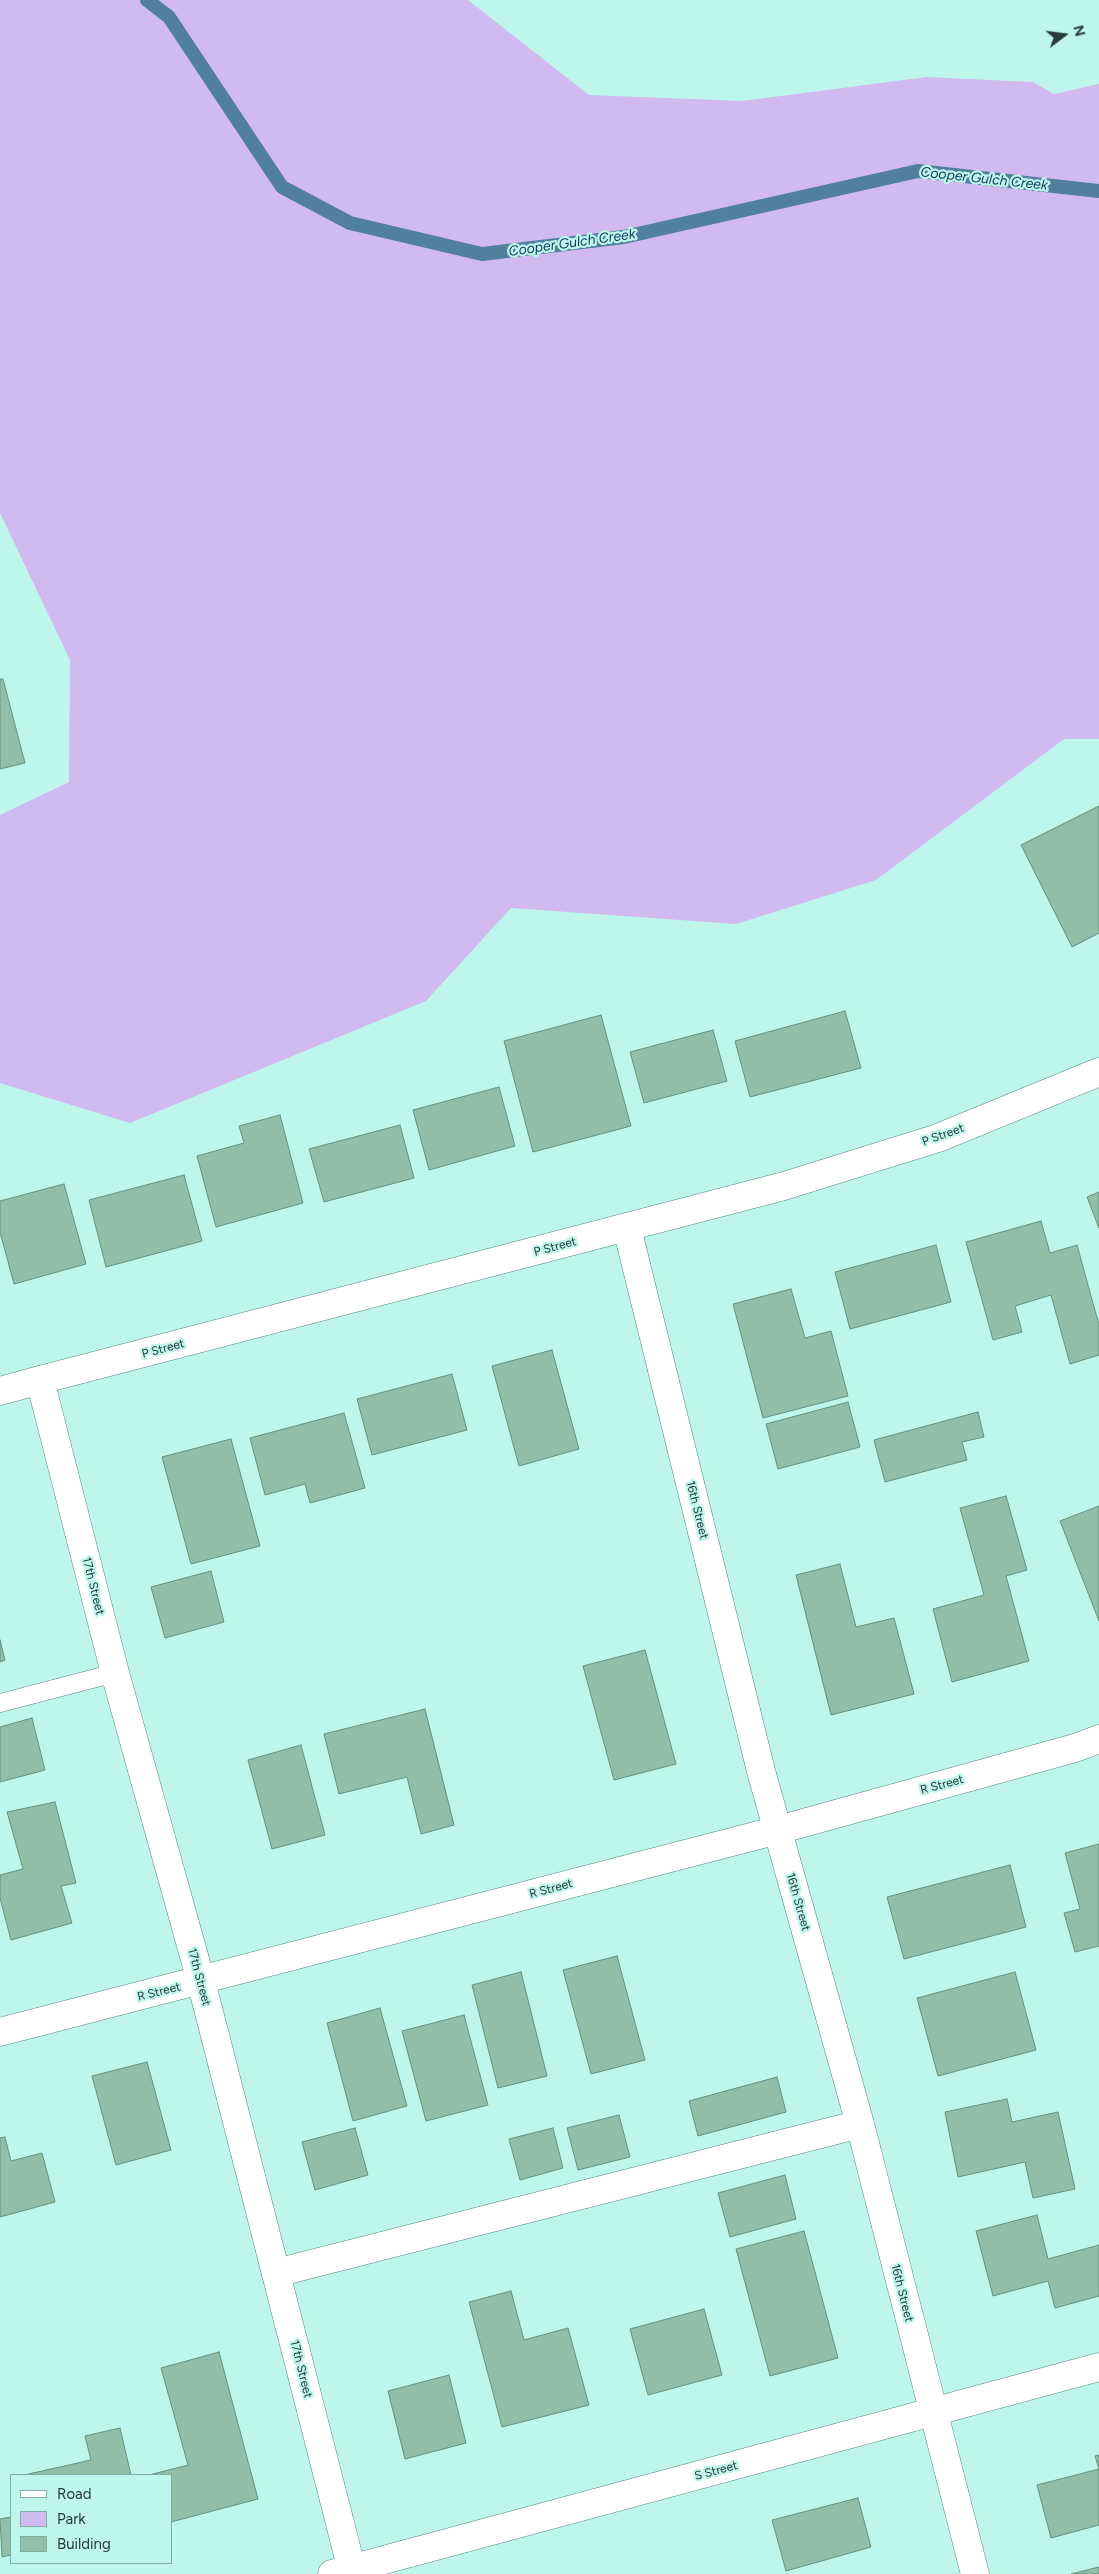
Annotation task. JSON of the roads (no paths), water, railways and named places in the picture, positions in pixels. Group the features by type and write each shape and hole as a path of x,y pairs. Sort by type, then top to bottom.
{"street":[{"name":"P Street","path":"0,1391 627,1228 862,1163 938,1138 1099,1072"},
{"name":"16th Street","path":"627,1228 778,1830 860,2124 932,2413 975,2574"},
{"name":"17th Street","path":"40,1380 115,1674 201,1981 276,2273 346,2572"},
{"name":"R Street","path":"0,2032 778,1830 1075,1748 1099,1739"},
{"path":"276,2273 860,2124"},
{"name":"S Street","path":"346,2572 1099,2367"}],"lane":[{"path":"0,1703 115,1674"}],"waterway":[{"name":"Cooper Gulch Creek","path":"147,0 169,17 282,187 350,223 482,254 624,237 918,171 1099,191"}]}
